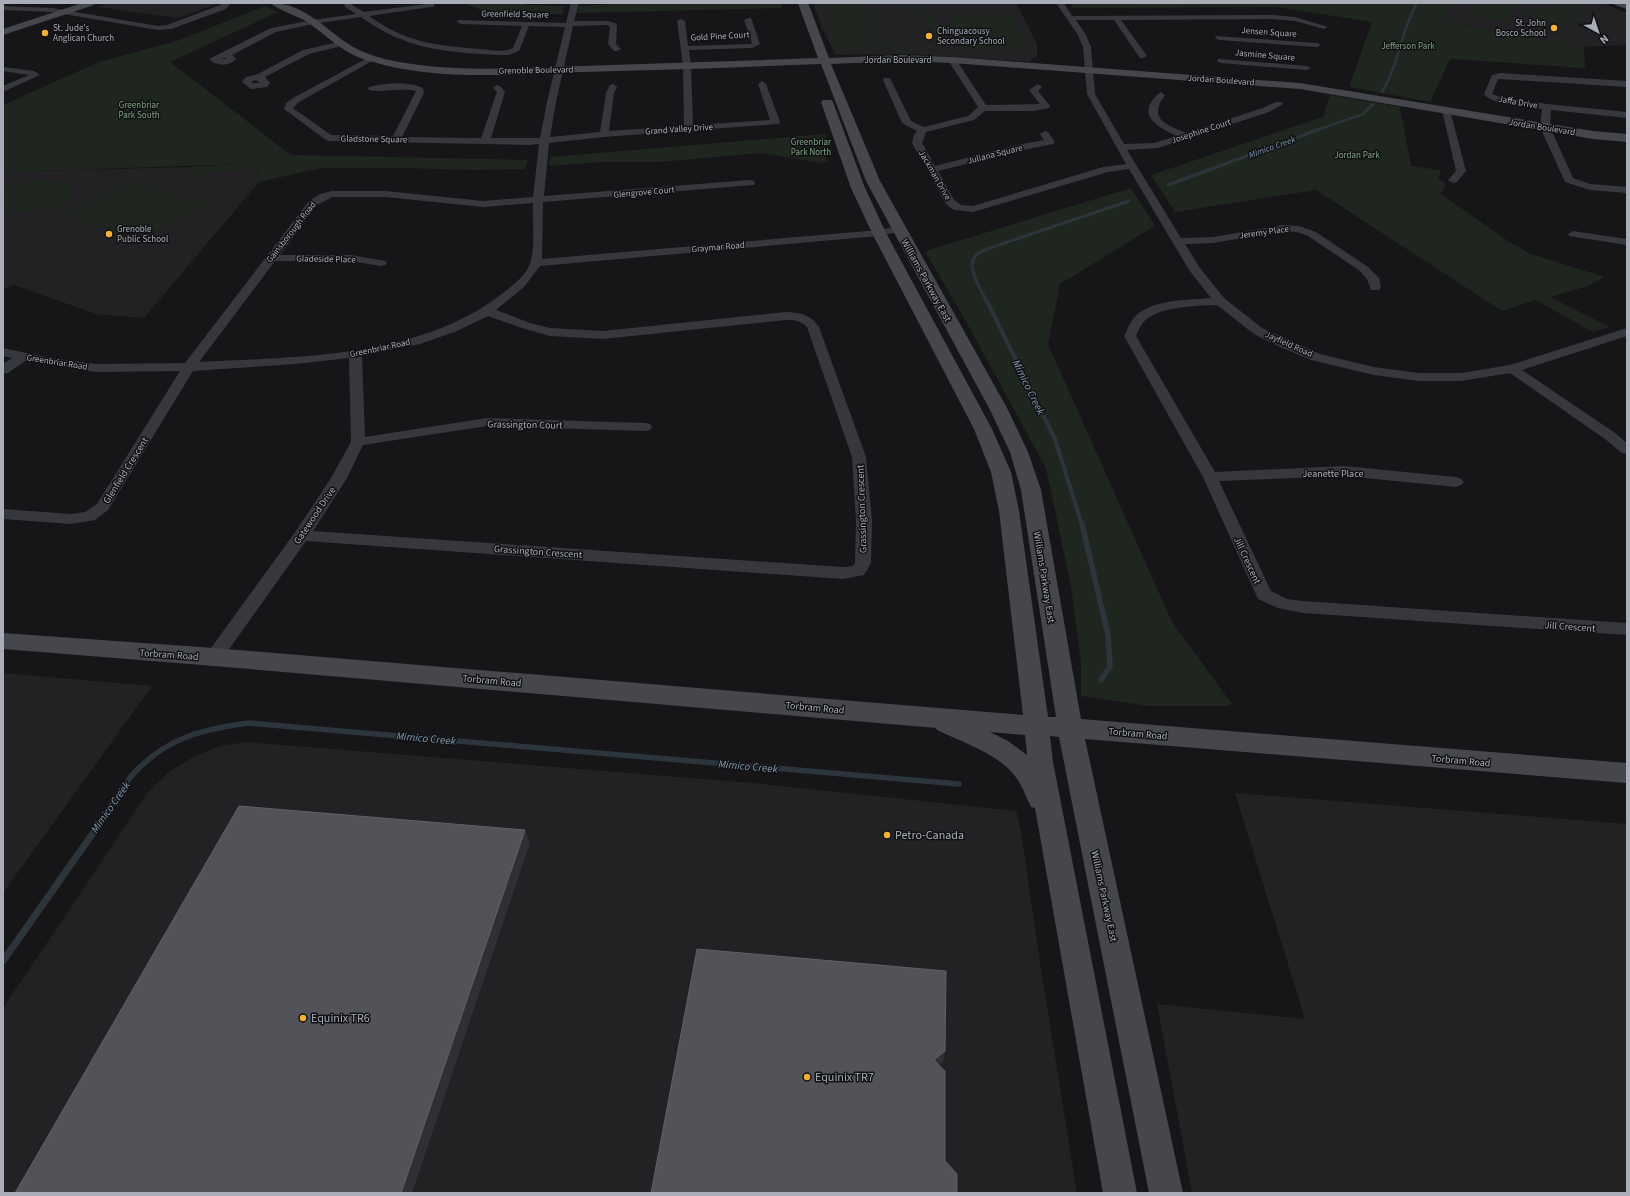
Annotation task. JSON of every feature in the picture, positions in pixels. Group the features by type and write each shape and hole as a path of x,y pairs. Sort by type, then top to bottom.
{"main road":[{"path":"3,32 91,3"},
{"name":"Grenoble Boulevard","path":"276,3 313,22 339,44 371,58 429,68 464,71 559,70 815,58"},
{"name":"Williams Parkway East","path":"803,3 815,58 858,188 879,233 983,429 1001,472 1009,511 1037,726 1040,762 1120,1193"},
{"path":"1618,3 1627,6"},
{"name":"Jordan Boulevard","path":"815,58 902,58 952,60 1090,70 1219,49 1329,90 1545,128 1627,138"},
{"name":"Williams Parkway East","path":"815,58 885,205 998,408 1019,452 1031,490 1070,728 1166,1193"},
{"name":"Torbram Road","path":"3,641 214,657 934,718 1627,773"},
{"path":"934,718 1002,750 1014,758 1024,768 1051,820"}],"street":[{"path":"23,8 38,3"},
{"path":"3,8 23,8 164,28 223,7 227,3"},
{"path":"350,3 348,5 393,34 422,44 446,49 506,53 516,49 526,25"},
{"path":"536,263 538,200 544,141 575,3"},
{"name":"Jayfield Road","path":"1060,3 1082,35 1087,47 1091,94 1132,166 1195,270 1220,301 1258,331 1316,357 1374,371 1418,377 1461,376 1512,369 1625,335"},
{"path":"228,54 274,30 313,22 364,16 431,4"},
{"path":"1071,18 1116,18 1219,49 1284,18 1324,26"},
{"path":"1116,18 1131,39 1137,51 1143,56"},
{"name":"Gold Pine Court","path":"684,48 752,46 756,44 748,20"},
{"path":"682,21 687,65 689,128"},
{"name":"Greenfield Square","path":"461,22 526,25 608,23 614,26 612,44 617,49"},
{"path":"1131,39 1142,39"},
{"path":"261,76 306,52 339,44"},
{"name":"Jensen Square","path":"1219,49 1317,45"},
{"name":"Jasmine Square","path":"1219,49 1307,68"},
{"name":"Gladstone Square","path":"371,58 296,100 289,105 288,109 329,138 485,142 544,141"},
{"path":"952,60 983,108"},
{"path":"3,69 34,73 36,75 3,89"},
{"name":"Jaffa Drive","path":"1627,84 1500,76 1495,77 1488,94 1498,99 1547,107 1627,115"},
{"path":"887,80 907,123 923,130 971,118 983,108 1046,106 1033,90 1038,86"},
{"name":"Grand Valley Drive","path":"544,141 604,134 775,122 762,84"},
{"path":"372,89 384,87 414,87 420,90 420,93 396,139"},
{"path":"604,134 610,93 613,87"},
{"path":"485,142 501,92 497,88"},
{"path":"1161,95 1156,100 1152,114 1154,118 1158,123 1186,136"},
{"name":"Josephine Court","path":"1121,147 1155,146 1266,110 1279,104"},
{"path":"1547,107 1545,128 1569,180 1575,184 1587,187 1627,190"},
{"path":"1446,110 1461,171 1453,180"},
{"name":"Jackman Drive","path":"923,130 919,135 917,143 950,202 958,208 973,209 1108,169 1132,166"},
{"name":"Juliana Square","path":"932,170 1017,148 1050,142 1045,134"},
{"name":"Glengrove Court","path":"538,200 750,183"},
{"name":"Gainsborough Road","path":"189,367 313,203 324,196 342,194 386,194 483,204 538,200"},
{"name":"Jeremy Place","path":"1178,241 1213,240 1283,228 1299,229 1312,234 1364,269 1373,278 1375,287"},
{"name":"Graymar Road","path":"536,263 879,233 899,229"},
{"path":"1573,234 1627,242"},
{"name":"Gladeside Place","path":"271,258 351,258 381,263"},
{"name":"Greenbriar Road","path":"3,352 23,357 99,368 189,367 355,354 392,347 462,324 487,311 505,298 517,287 536,263"},
{"name":"Jill Crescent","path":"1220,301 1170,306 1148,312 1137,322 1130,336 1210,477 1264,595 1284,604 1627,630"},
{"name":"Grassington Crescent","path":"302,535 843,573 858,571 863,563 864,528 859,457 816,334 809,321 804,317 785,316 603,334 574,334 551,332 534,328 487,311"},
{"name":"Gatewood Drive","path":"214,657 302,535 339,478 358,442 355,354"},
{"path":"3,370 23,357"},
{"name":"Glenfield Crescent","path":"3,514 71,519 88,516 103,507 189,367"},
{"path":"1512,369 1610,436 1627,450"},
{"name":"Grassington Court","path":"358,442 487,422 645,427"},
{"name":"Jeanette Place","path":"1210,477 1344,471 1456,482"}],"shaded area":[{"path":"109,3 219,3 178,18 98,7"},
{"name":"Chinguacousy Secondary School","path":"813,3 1016,3 1037,44 1037,58 1032,58 1030,62 909,54 835,55 822,28"},
{"name":"St. John Bosco School","path":"1453,3 1602,3 1627,13 1627,45 1584,47 1445,21"},
{"name":"Grenoble Public School","path":"258,163 259,182 144,318 96,314 14,285 3,289 3,172 188,167"},
{"path":"3,673 152,686 3,893"},
{"path":"246,742 753,783 1016,811 1021,831 1041,969 1077,1193 3,1193 3,1008 149,791 169,772 193,757 220,746"},
{"path":"1235,793 1627,824 1627,1193 1192,1193 1157,1004 1305,1019"}],"green space":[{"path":"463,3 525,3 525,5 564,6 563,14 487,12"},
{"path":"632,3 782,3 782,8 577,13 579,6"},
{"name":"Jefferson Park","path":"1070,3 1453,3 1445,21 1584,47 1585,68 1450,59 1430,102 1349,87 1372,22 1277,7 1073,8"},
{"path":"1476,3 1517,3 1507,21 1468,15"},
{"path":"827,4 856,4 857,8 864,8 866,22 829,22"},
{"path":"1568,5 1584,8 1582,11 1569,13 1586,21 1535,23 1535,18 1518,11"},
{"name":"Greenbriar Park South","path":"265,6 278,12 170,62 291,155 528,160 525,169 474,170 321,168 259,182 258,163 249,163 252,165 246,169 193,175 190,174 190,170 195,168 245,164 3,172 3,105 99,62 177,41"},
{"path":"924,6 929,6 941,43 935,47 917,51 898,51 881,46 876,41 868,7 873,7 875,11 900,7 924,10","holes":["900,9 917,11 925,14 936,42 925,48 918,49 902,49 883,43 875,15 886,10"]},
{"path":"949,14 1011,14 1028,47 961,47"},
{"path":"864,25 875,47 836,48 827,27"},
{"name":"Jordan Park","path":"1330,95 1400,107 1411,166 1440,170 1441,174 1438,178 1446,184 1441,194 1511,243 1531,254 1605,277 1588,286 1550,297 1610,327 1593,332 1535,300 1502,311 1316,190 1175,212 1151,175 1323,117"},
{"name":"Greenbriar Park North","path":"825,134 825,156 828,162 822,163 762,153 659,162 602,162 549,165 550,157"},
{"path":"43,180 66,184 73,188 74,194 69,200 59,207 3,213 3,190 9,184"},
{"path":"131,184 210,204 142,237 61,215"},
{"path":"1131,188 1155,226 1060,284 1048,344 1172,622 1232,704 1226,706 1148,706 1081,696 1081,663 1071,586 1046,468 964,318 926,253 929,250"}],"building":[{"name":"Equinix TR6","path":"239,806 525,830 401,1193 15,1193"},
{"name":"Equinix TR7","path":"697,949 946,971 945,1051 934,1060 945,1071 945,1161 957,1174 957,1193 651,1193"}],"waterway":[{"name":"Mimico Creek","path":"1382,92 1388,81 1407,25 1417,3"},
{"name":"Mimico Creek","path":"1314,131 1363,114 1373,104"},
{"name":"Mimico Creek","path":"1168,185 1317,130"},
{"name":"Mimico Creek","path":"987,302 972,268 972,262 978,253 1129,201"},
{"name":"Mimico Creek","path":"987,301 1055,439 1082,525"},
{"name":"Mimico Creek","path":"1082,524 1108,635 1110,667 1101,680"},
{"name":"Mimico Creek","path":"104,817 131,776 148,759 161,750 188,736 217,728 249,723 959,784"},
{"name":"Mimico Creek","path":"3,961 105,816"}],"place":[{"name":"St. John Bosco School","path":"1554,28"},
{"name":"St. Jude's Anglican Church","path":"45,33"},
{"name":"Chinguacousy Secondary School","path":"929,36"},
{"name":"Grenoble Public School","path":"109,234"},
{"name":"Petro-Canada","path":"887,835"},
{"name":"Equinix TR6","path":"303,1018"},
{"name":"Equinix TR7","path":"807,1077"}]}
